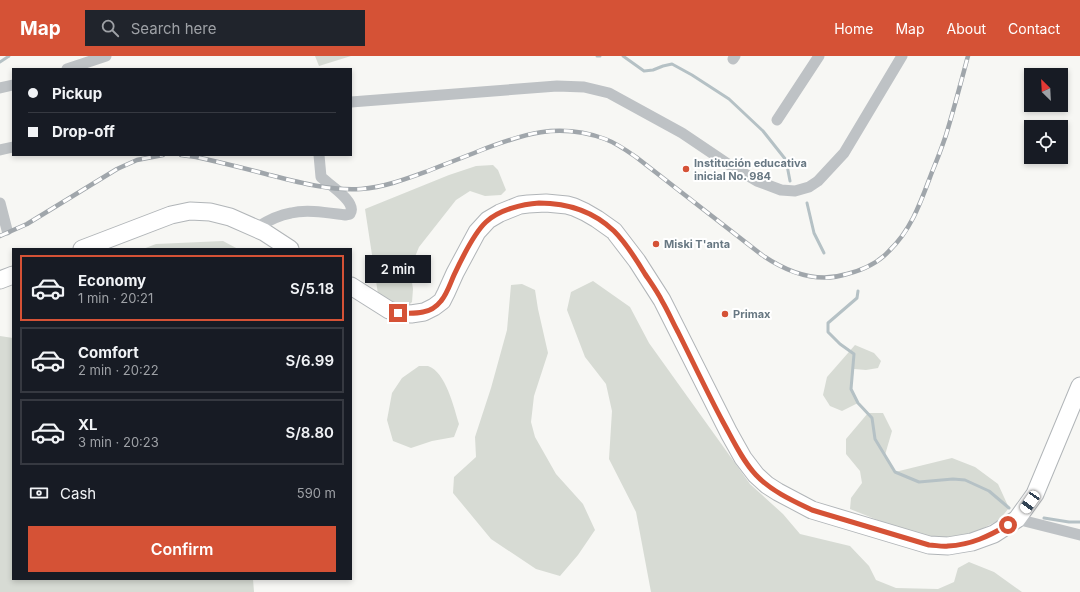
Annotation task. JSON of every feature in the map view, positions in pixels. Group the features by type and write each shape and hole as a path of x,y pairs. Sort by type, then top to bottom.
{"highway":[{"path":"352,287 389,310 398,313 412,314 424,312 442,301 477,232 488,220 500,213 520,205 546,203 574,207 597,218 614,231 637,261 662,300 743,458 756,475 767,485 812,510 929,545 948,546 972,542 994,534 1017,518 1035,494 1080,386"},
{"path":"85,248 171,216 190,211 210,212 230,217 256,228 288,248"},
{"path":"0,280 12,275"}],"street":[{"path":"70,68 106,56"},
{"path":"777,120 819,56"},
{"path":"352,102 557,86 584,86 609,93 682,133 756,181 781,190 795,191 809,187 818,181 844,153 902,56"},
{"path":"0,88 12,85"},
{"path":"0,150 12,147"},
{"path":"256,228 270,220 292,212 350,214 352,211 350,204 336,189 321,177 319,156"},
{"path":"0,203 7,230"},
{"path":"1017,518 1080,535"}],"shaded area":[{"path":"315,56 351,56 319,66"},
{"path":"493,165 498,170 506,190 501,195 485,196 470,191 456,200 419,247 410,269 413,289 412,302 403,310 378,294 365,209 449,175 476,166"},
{"path":"223,241 236,248 146,248 156,244"},
{"path":"593,281 630,307 649,343 750,484 783,514 800,534 850,546 869,566 876,580 896,588 938,589 954,582 958,568 969,562 994,572 1022,592 651,592 636,512 609,459 612,411 606,384 585,357 567,310 571,292"},
{"path":"522,284 535,290 548,353 534,396 531,422 535,437 556,474 583,504 595,530 578,555 560,576 536,569 491,539 453,493 454,477 476,457 475,437 491,388 507,330 511,285"},
{"path":"0,336 12,338 12,580 253,580 254,592 0,592"},
{"path":"855,345 874,353 881,361 878,368 866,370 854,369 851,389 858,403 842,411 830,406 823,395 827,377"},
{"path":"419,366 428,366 440,375 452,400 459,424 454,437 432,441 411,448 393,441 387,420 392,393 402,378"},
{"path":"868,413 883,413 892,431 885,455 895,472 952,458 975,467 998,484 1009,508 999,520 968,536 938,540 900,529 850,509 851,498 862,483 860,471 846,454 846,439"}],"waterway":[{"path":"0,62 9,56"},
{"path":"623,56 644,71 653,70 672,64 729,99 763,131 786,160 790,181"},
{"path":"807,203 814,233 824,253"},
{"path":"858,291 857,298 828,323 828,332 840,344 854,354 851,389 858,403 872,418 875,439 895,472 919,482 953,479 965,480 989,491 1009,508"},
{"path":"1044,518 1069,522 1080,522"}],"railway":[{"path":"188,156 313,185 337,189 361,189 387,185 403,180 495,145 526,135 541,132 572,131 605,139 632,154 762,255 781,267 802,275 824,278 835,277 870,266 880,259 897,242 910,224 920,204 944,140 968,56"},
{"path":"0,236 27,224 117,169 137,160 158,156"}],"place":[{"name":"Institución educativa inicial No. 984","path":"686,169"},
{"name":"Miski T'anta","path":"656,244"},
{"name":"Primax","path":"725,314"}],"route":[{"path":"398,313 412,314 424,312 442,301 477,232 488,220 500,213 520,205 546,203 574,207 597,218 614,231 637,261 662,300 743,458 756,475 767,485 812,510 929,545 961,545 994,534 1008,525"}]}
